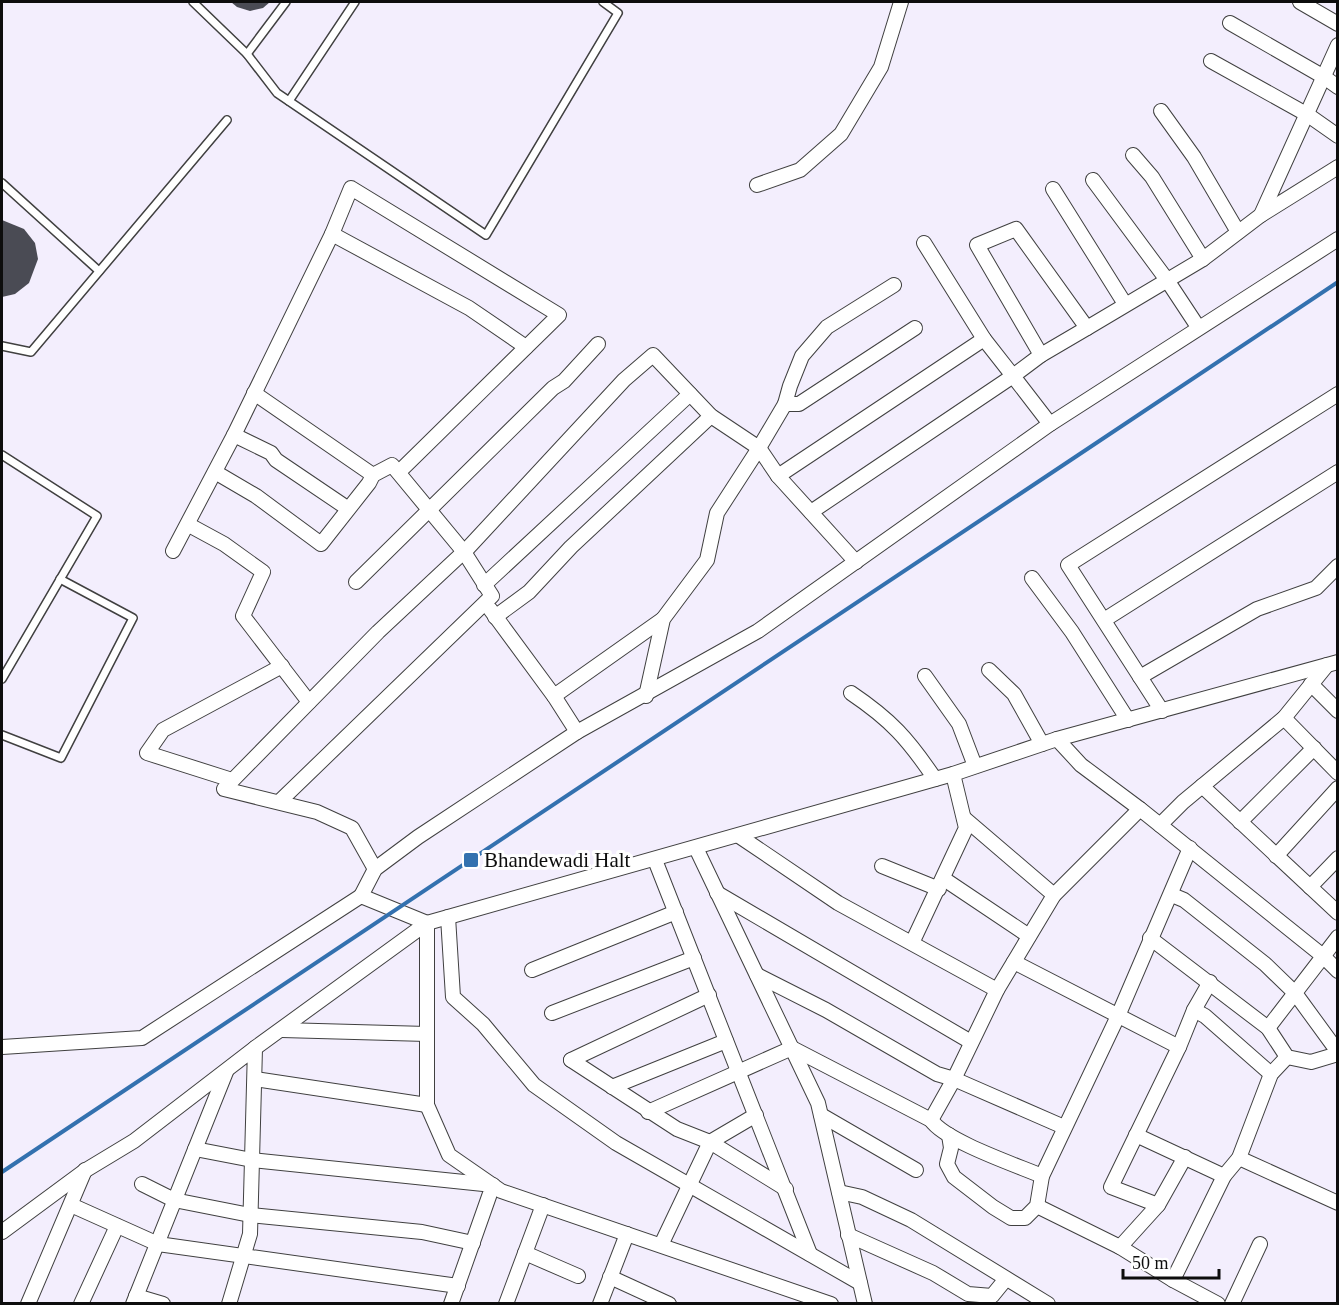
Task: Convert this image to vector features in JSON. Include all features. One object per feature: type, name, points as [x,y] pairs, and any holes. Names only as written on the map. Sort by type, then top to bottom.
[{"type":"street","points":[[757,185],[800,170],[841,134],[881,67],[901,2]]},
{"type":"street","points":[[1300,2],[1338,24]]},
{"type":"street","points":[[1230,23],[1338,87]]},
{"type":"street","points":[[1261,215],[1308,116],[1338,45]]},
{"type":"street","points":[[1211,62],[1308,116],[1338,136]]},
{"type":"street","points":[[1161,111],[1194,157],[1238,232]]},
{"type":"street","points":[[1133,155],[1152,177],[1203,259]]},
{"type":"street","points":[[811,512],[1041,356],[1203,259],[1261,215],[1338,167]]},
{"type":"street","points":[[1093,180],[1167,280],[1198,327]]},
{"type":"street","points":[[173,551],[189,525],[234,435],[332,234],[351,188],[559,315],[399,472]]},
{"type":"street","points":[[1053,189],[1125,304]]},
{"type":"street","points":[[1041,356],[977,245],[1017,229],[1087,328]]},
{"type":"street","points":[[332,234],[469,308],[526,347]]},
{"type":"street","points":[[2,1047],[142,1038],[361,896],[375,869],[418,837],[578,732],[646,696],[758,631],[1050,424],[1338,239]]},
{"type":"street","points":[[924,243],[984,339],[1050,424]]},
{"type":"street","points":[[554,696],[663,619],[707,560],[717,513],[785,405],[802,356],[827,327],[894,285]]},
{"type":"street","points":[[785,405],[799,404],[915,328]]},
{"type":"street","points":[[778,476],[984,339]]},
{"type":"street","points":[[356,582],[553,388],[564,381],[598,344]]},
{"type":"street","points":[[375,869],[352,828],[317,812],[224,789],[378,632],[464,552],[624,380],[653,355],[711,416],[759,448],[778,476],[856,561]]},
{"type":"street","points":[[254,393],[373,475]]},
{"type":"street","points":[[484,585],[690,394]]},
{"type":"street","points":[[1162,711],[1068,565],[1338,394]]},
{"type":"street","points":[[495,617],[529,592],[571,547],[711,416]]},
{"type":"street","points":[[234,435],[271,453],[276,460],[347,508]]},
{"type":"street","points":[[215,472],[256,496],[321,544],[373,475],[392,465],[428,512],[464,552],[492,596],[279,802]]},
{"type":"street","points":[[1104,620],[1338,472]]},
{"type":"street","points":[[189,525],[224,544],[263,572],[243,616],[309,702]]},
{"type":"street","points":[[1140,677],[1257,609],[1316,588],[1338,566]]},
{"type":"street","points":[[1032,578],[1084,651],[1128,720]]},
{"type":"street","points":[[485,602],[578,732]]},
{"type":"street","points":[[646,696],[663,619]]},
{"type":"street","points":[[1160,825],[1202,786],[1284,718],[1311,684],[1332,663]]},
{"type":"street","points":[[2,1232],[86,1170],[134,1141],[255,1048],[427,923],[953,774],[1057,739],[1332,663]]},
{"type":"street","points":[[232,780],[147,753],[163,730],[282,666]]},
{"type":"street","points":[[989,670],[1014,694],[1042,744]]},
{"type":"street","points":[[925,676],[959,724],[975,766]]},
{"type":"street","points":[[1311,684],[1338,711]]},
{"type":"street","points":[[851,693],[884,715],[900,731],[935,779]]},
{"type":"street","points":[[1284,718],[1338,773]]},
{"type":"street","points":[[1057,739],[1081,765],[1190,848],[1323,956],[1338,971]]},
{"type":"street","points":[[1240,822],[1314,748]]},
{"type":"street","points":[[912,943],[966,828],[953,774]]},
{"type":"street","points":[[1202,786],[1338,914]]},
{"type":"street","points":[[1276,856],[1338,788]]},
{"type":"street","points":[[931,1120],[954,1079],[997,990],[1054,895],[1140,809]]},
{"type":"street","points":[[964,818],[1054,895]]},
{"type":"street","points":[[739,836],[838,903],[997,990]]},
{"type":"street","points":[[696,848],[818,1103],[864,1304]]},
{"type":"street","points":[[949,1135],[951,1148],[947,1164],[954,1177],[1011,1218],[1025,1218],[1037,1206],[1042,1176],[1118,1016],[1150,938],[1172,895],[1183,860],[1190,848]]},
{"type":"street","points":[[1310,887],[1338,858]]},
{"type":"street","points":[[655,860],[810,1254]]},
{"type":"street","points":[[882,866],[941,884],[1029,936]]},
{"type":"street","points":[[717,893],[971,1042]]},
{"type":"street","points":[[1150,938],[1268,1028],[1287,1057],[1311,1062],[1338,1053],[1295,993],[1265,964],[1184,900],[1172,895]]},
{"type":"street","points":[[361,896],[427,923]]},
{"type":"street","points":[[532,970],[676,912]]},
{"type":"street","points":[[448,917],[453,997],[483,1024],[534,1085],[616,1143],[860,1282]]},
{"type":"street","points":[[427,923],[428,1105],[449,1155],[493,1185],[543,1205],[830,1303]]},
{"type":"street","points":[[1268,1028],[1338,937]]},
{"type":"street","points":[[552,1013],[694,958]]},
{"type":"street","points":[[1014,962],[1179,1047]]},
{"type":"street","points":[[757,975],[826,1010],[937,1074],[954,1079],[1064,1127]]},
{"type":"street","points":[[1158,1205],[1111,1187],[1179,1047],[1194,1010],[1210,982]]},
{"type":"street","points":[[709,995],[571,1059],[648,1112],[677,1129],[710,1142],[786,1189]]},
{"type":"street","points":[[1194,1010],[1205,1016],[1271,1074]]},
{"type":"street","points":[[282,1030],[427,1034]]},
{"type":"street","points":[[612,1087],[726,1041]]},
{"type":"street","points":[[229,1304],[245,1255],[250,1215],[255,1048]]},
{"type":"street","points":[[648,1112],[738,1070],[792,1048],[931,1120],[935,1126],[949,1135],[1042,1176]]},
{"type":"street","points":[[1173,1280],[1224,1176],[1239,1158],[1271,1074],[1287,1057]]},
{"type":"street","points":[[163,1304],[134,1300],[227,1070]]},
{"type":"street","points":[[255,1078],[428,1105]]},
{"type":"street","points":[[661,1245],[710,1142],[756,1115]]},
{"type":"street","points":[[821,1115],[916,1170]]},
{"type":"street","points":[[1136,1135],[1224,1176]]},
{"type":"street","points":[[195,1149],[252,1160],[493,1185]]},
{"type":"street","points":[[1120,1246],[1158,1205],[1185,1156]]},
{"type":"street","points":[[1239,1158],[1338,1203]]},
{"type":"street","points":[[28,1304],[86,1170]]},
{"type":"street","points":[[142,1184],[174,1200],[250,1215],[422,1232],[473,1243]]},
{"type":"street","points":[[451,1304],[493,1185]]},
{"type":"street","points":[[839,1192],[862,1197],[910,1220],[1005,1280],[1048,1304]]},
{"type":"street","points":[[71,1205],[158,1244],[458,1286]]},
{"type":"street","points":[[521,1304],[507,1301],[543,1205]]},
{"type":"street","points":[[1037,1206],[1120,1246],[1173,1280],[1218,1304]]},
{"type":"street","points":[[81,1304],[117,1226]]},
{"type":"street","points":[[600,1304],[627,1234]]},
{"type":"street","points":[[849,1234],[933,1273],[968,1294],[992,1296],[1005,1280]]},
{"type":"street","points":[[1232,1304],[1260,1244]]},
{"type":"street","points":[[525,1253],[578,1276]]},
{"type":"street","points":[[610,1277],[669,1304]]},
{"type":"lane","points":[[193,2],[247,54],[277,93],[486,235],[618,13],[603,2]]},
{"type":"lane","points":[[247,54],[286,2]]},
{"type":"lane","points":[[289,101],[356,2]]},
{"type":"lane","points":[[2,346],[31,352],[227,120]]},
{"type":"lane","points":[[2,183],[99,271]]},
{"type":"lane","points":[[2,455],[97,516],[2,679]]},
{"type":"lane","points":[[2,735],[61,758],[133,618],[60,579]]},
{"type":"building","points":[[231,2],[270,2],[263,8],[250,11],[237,7]]},
{"type":"building","points":[[2,220],[24,229],[35,243],[38,259],[29,283],[15,294],[2,297]]},
{"type":"railway","points":[[2,1172],[1338,282]]},
{"type":"place","name":"Bhandewadi Halt","points":[[471,860]]}]
